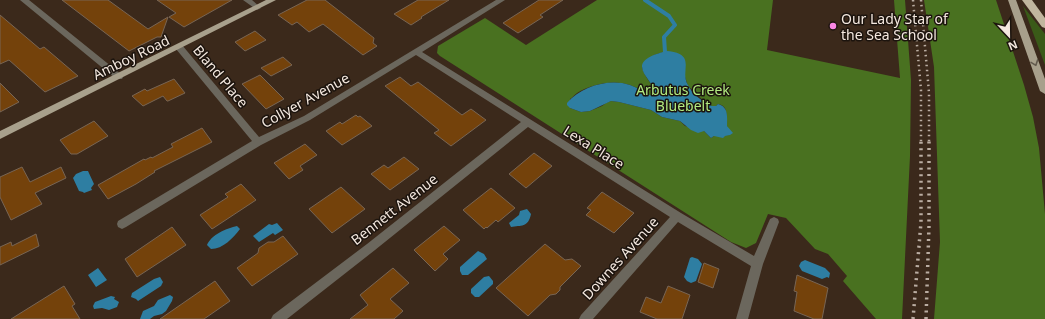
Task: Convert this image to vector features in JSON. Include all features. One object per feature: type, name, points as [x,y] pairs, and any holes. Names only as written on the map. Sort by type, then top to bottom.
[{"type":"highway","points":[[1027,0],[1045,25]]},
{"type":"main road","name":"Amboy Road","points":[[0,135],[272,0]]},
{"type":"main road","points":[[1012,0],[1045,91]]},
{"type":"street","points":[[24,0],[119,77]]},
{"type":"street","points":[[247,0],[257,8]]},
{"type":"street","name":"Collyer Avenue","points":[[122,224],[258,142],[307,118],[501,0]]},
{"type":"street","name":"Bland Place","points":[[179,47],[258,142]]},
{"type":"street","name":"Lexa Place","points":[[417,52],[677,216],[757,264]]},
{"type":"street","name":"Bennett Avenue","points":[[277,319],[371,247],[528,122]]},
{"type":"street","name":"Downes Avenue","points":[[585,319],[677,216]]},
{"type":"street","points":[[742,319],[757,264],[774,222]]},
{"type":"green space","name":"Arbutus Creek Bluebelt","points":[[597,0],[773,0],[767,50],[900,78],[894,0],[905,0],[911,80],[910,156],[902,319],[876,319],[843,281],[847,276],[828,254],[815,249],[786,218],[768,214],[756,243],[746,248],[731,242],[437,53],[438,46],[485,18],[526,45]],"holes":[[[667,51],[685,77],[688,86],[706,103],[712,106],[716,106],[718,104],[724,107],[726,110],[727,126],[730,135],[714,136],[711,138],[704,131],[685,126],[680,121],[662,117],[651,110],[619,102],[611,101],[590,111],[581,112],[570,108],[570,99],[576,94],[589,87],[603,83],[624,83],[633,86],[653,97],[655,95],[654,89],[642,67],[654,55]]]},
{"type":"green space","points":[[924,0],[996,0],[1024,85],[1033,117],[1039,148],[1045,214],[1045,319],[934,319],[940,242],[934,67]]},
{"type":"green space","points":[[1023,6],[1045,34],[1045,65]]},
{"type":"water","points":[[667,51],[676,53],[685,59],[686,80],[695,95],[712,106],[716,106],[718,104],[724,107],[727,113],[727,126],[733,133],[723,138],[714,136],[711,138],[704,131],[698,133],[691,130],[680,121],[662,117],[651,110],[619,102],[611,101],[590,111],[581,112],[570,108],[567,105],[573,97],[588,88],[614,82],[630,85],[652,96],[655,96],[651,84],[643,72],[642,66],[644,61],[652,56]]},
{"type":"water","points":[[83,171],[88,171],[94,184],[91,188],[92,190],[84,193],[79,191],[73,178],[76,174]]},
{"type":"water","points":[[527,209],[531,214],[528,222],[524,225],[511,227],[509,223],[519,215],[520,211]]},
{"type":"water","points":[[277,223],[283,230],[275,235],[273,233],[259,242],[253,236],[269,224],[272,225]]},
{"type":"water","points":[[237,226],[240,229],[224,245],[211,249],[207,245],[212,238],[220,232]]},
{"type":"water","points":[[478,251],[484,254],[487,259],[468,275],[462,275],[460,267]]},
{"type":"water","points":[[692,257],[698,259],[702,264],[696,281],[691,283],[684,277],[690,258]]},
{"type":"water","points":[[805,260],[825,268],[830,273],[829,278],[827,277],[822,279],[802,271],[799,266],[801,262]]},
{"type":"water","points":[[98,268],[107,280],[96,287],[88,275]]},
{"type":"water","points":[[489,276],[493,281],[493,284],[479,297],[475,297],[471,293],[471,289],[484,277]]},
{"type":"water","points":[[160,277],[163,282],[161,286],[138,301],[131,297],[132,293],[154,279]]},
{"type":"water","points":[[170,295],[173,297],[172,301],[166,311],[150,319],[140,319],[143,311],[154,306],[158,300]]},
{"type":"water","points":[[111,296],[115,297],[114,299],[119,302],[117,307],[109,310],[102,308],[94,309],[93,306],[95,302]]},
{"type":"building","points":[[62,0],[108,0],[148,29],[168,17],[161,37],[157,37],[129,51]]},
{"type":"building","points":[[157,0],[232,0],[184,27],[169,17],[176,13]]},
{"type":"building","points":[[307,0],[325,0],[374,38],[373,43],[377,46],[363,55],[323,24],[309,32],[297,22],[292,25],[278,15]]},
{"type":"building","points":[[418,0],[449,0],[411,25],[394,14]]},
{"type":"building","points":[[539,0],[563,0],[540,15],[543,17],[518,33],[503,23]]},
{"type":"building","points":[[0,15],[40,49],[44,47],[78,76],[45,92],[9,60],[0,64]]},
{"type":"building","points":[[255,31],[266,40],[245,51],[235,42]]},
{"type":"building","points":[[283,57],[292,65],[271,76],[261,68]]},
{"type":"building","points":[[260,75],[284,99],[266,109],[242,84]]},
{"type":"building","points":[[400,77],[411,86],[418,82],[462,115],[471,109],[486,120],[451,146],[434,133],[439,130],[385,86]]},
{"type":"building","points":[[174,79],[185,93],[168,101],[163,96],[143,106],[132,96],[145,89],[147,91]]},
{"type":"building","points":[[0,83],[19,102],[0,112]]},
{"type":"building","points":[[356,115],[358,117],[360,116],[372,126],[342,145],[326,131],[340,122],[342,124]]},
{"type":"building","points":[[94,121],[108,136],[77,154],[71,154],[60,140]]},
{"type":"building","points":[[202,128],[212,142],[154,171],[155,172],[136,184],[108,199],[98,185],[144,159],[152,158],[173,147],[171,144]]},
{"type":"building","points":[[305,144],[317,155],[300,166],[303,170],[289,179],[274,163]]},
{"type":"building","points":[[534,153],[552,166],[526,188],[509,174]]},
{"type":"building","points":[[404,157],[419,169],[390,190],[371,174],[384,165],[388,168]]},
{"type":"building","points":[[22,167],[30,182],[61,167],[66,178],[35,193],[42,204],[11,220],[0,197],[0,177]]},
{"type":"building","points":[[241,184],[256,200],[212,229],[200,215],[228,197],[225,194]]},
{"type":"building","points":[[341,187],[365,209],[332,233],[309,209]]},
{"type":"building","points":[[491,188],[515,208],[498,222],[496,220],[484,229],[463,210]]},
{"type":"building","points":[[602,192],[634,213],[614,233],[586,215],[591,210],[587,208]]},
{"type":"building","points":[[444,226],[460,240],[443,254],[448,259],[435,271],[414,250]]},
{"type":"building","points":[[172,227],[186,245],[137,277],[125,259]]},
{"type":"building","points":[[36,234],[39,246],[0,265],[0,247],[11,242],[12,246]]},
{"type":"building","points":[[283,236],[298,254],[252,286],[237,268],[258,253],[259,248],[268,242],[274,242]]},
{"type":"building","points":[[545,244],[565,260],[572,259],[581,266],[560,287],[560,290],[556,294],[550,295],[528,316],[496,288]]},
{"type":"building","points":[[704,263],[719,269],[713,288],[698,282]]},
{"type":"building","points":[[393,268],[409,283],[390,299],[403,311],[394,319],[350,319],[368,305],[360,295]]},
{"type":"building","points":[[797,275],[828,288],[822,319],[814,319],[794,311],[797,292],[794,291]]},
{"type":"building","points":[[215,281],[230,301],[204,319],[160,319]]},
{"type":"building","points":[[64,286],[75,304],[72,306],[80,319],[11,319]]},
{"type":"building","points":[[668,286],[690,295],[682,319],[657,319],[640,312],[646,297],[661,303]]},
{"type":"waterway","points":[[645,0],[669,16],[675,25],[664,37],[665,52]]},
{"type":"railway","points":[[913,0],[921,90],[921,222],[913,319]]},
{"type":"railway","points":[[921,0],[929,93],[929,226],[926,319]]},
{"type":"place","name":"Our Lady Star of the Sea School","points":[[833,26]]}]
